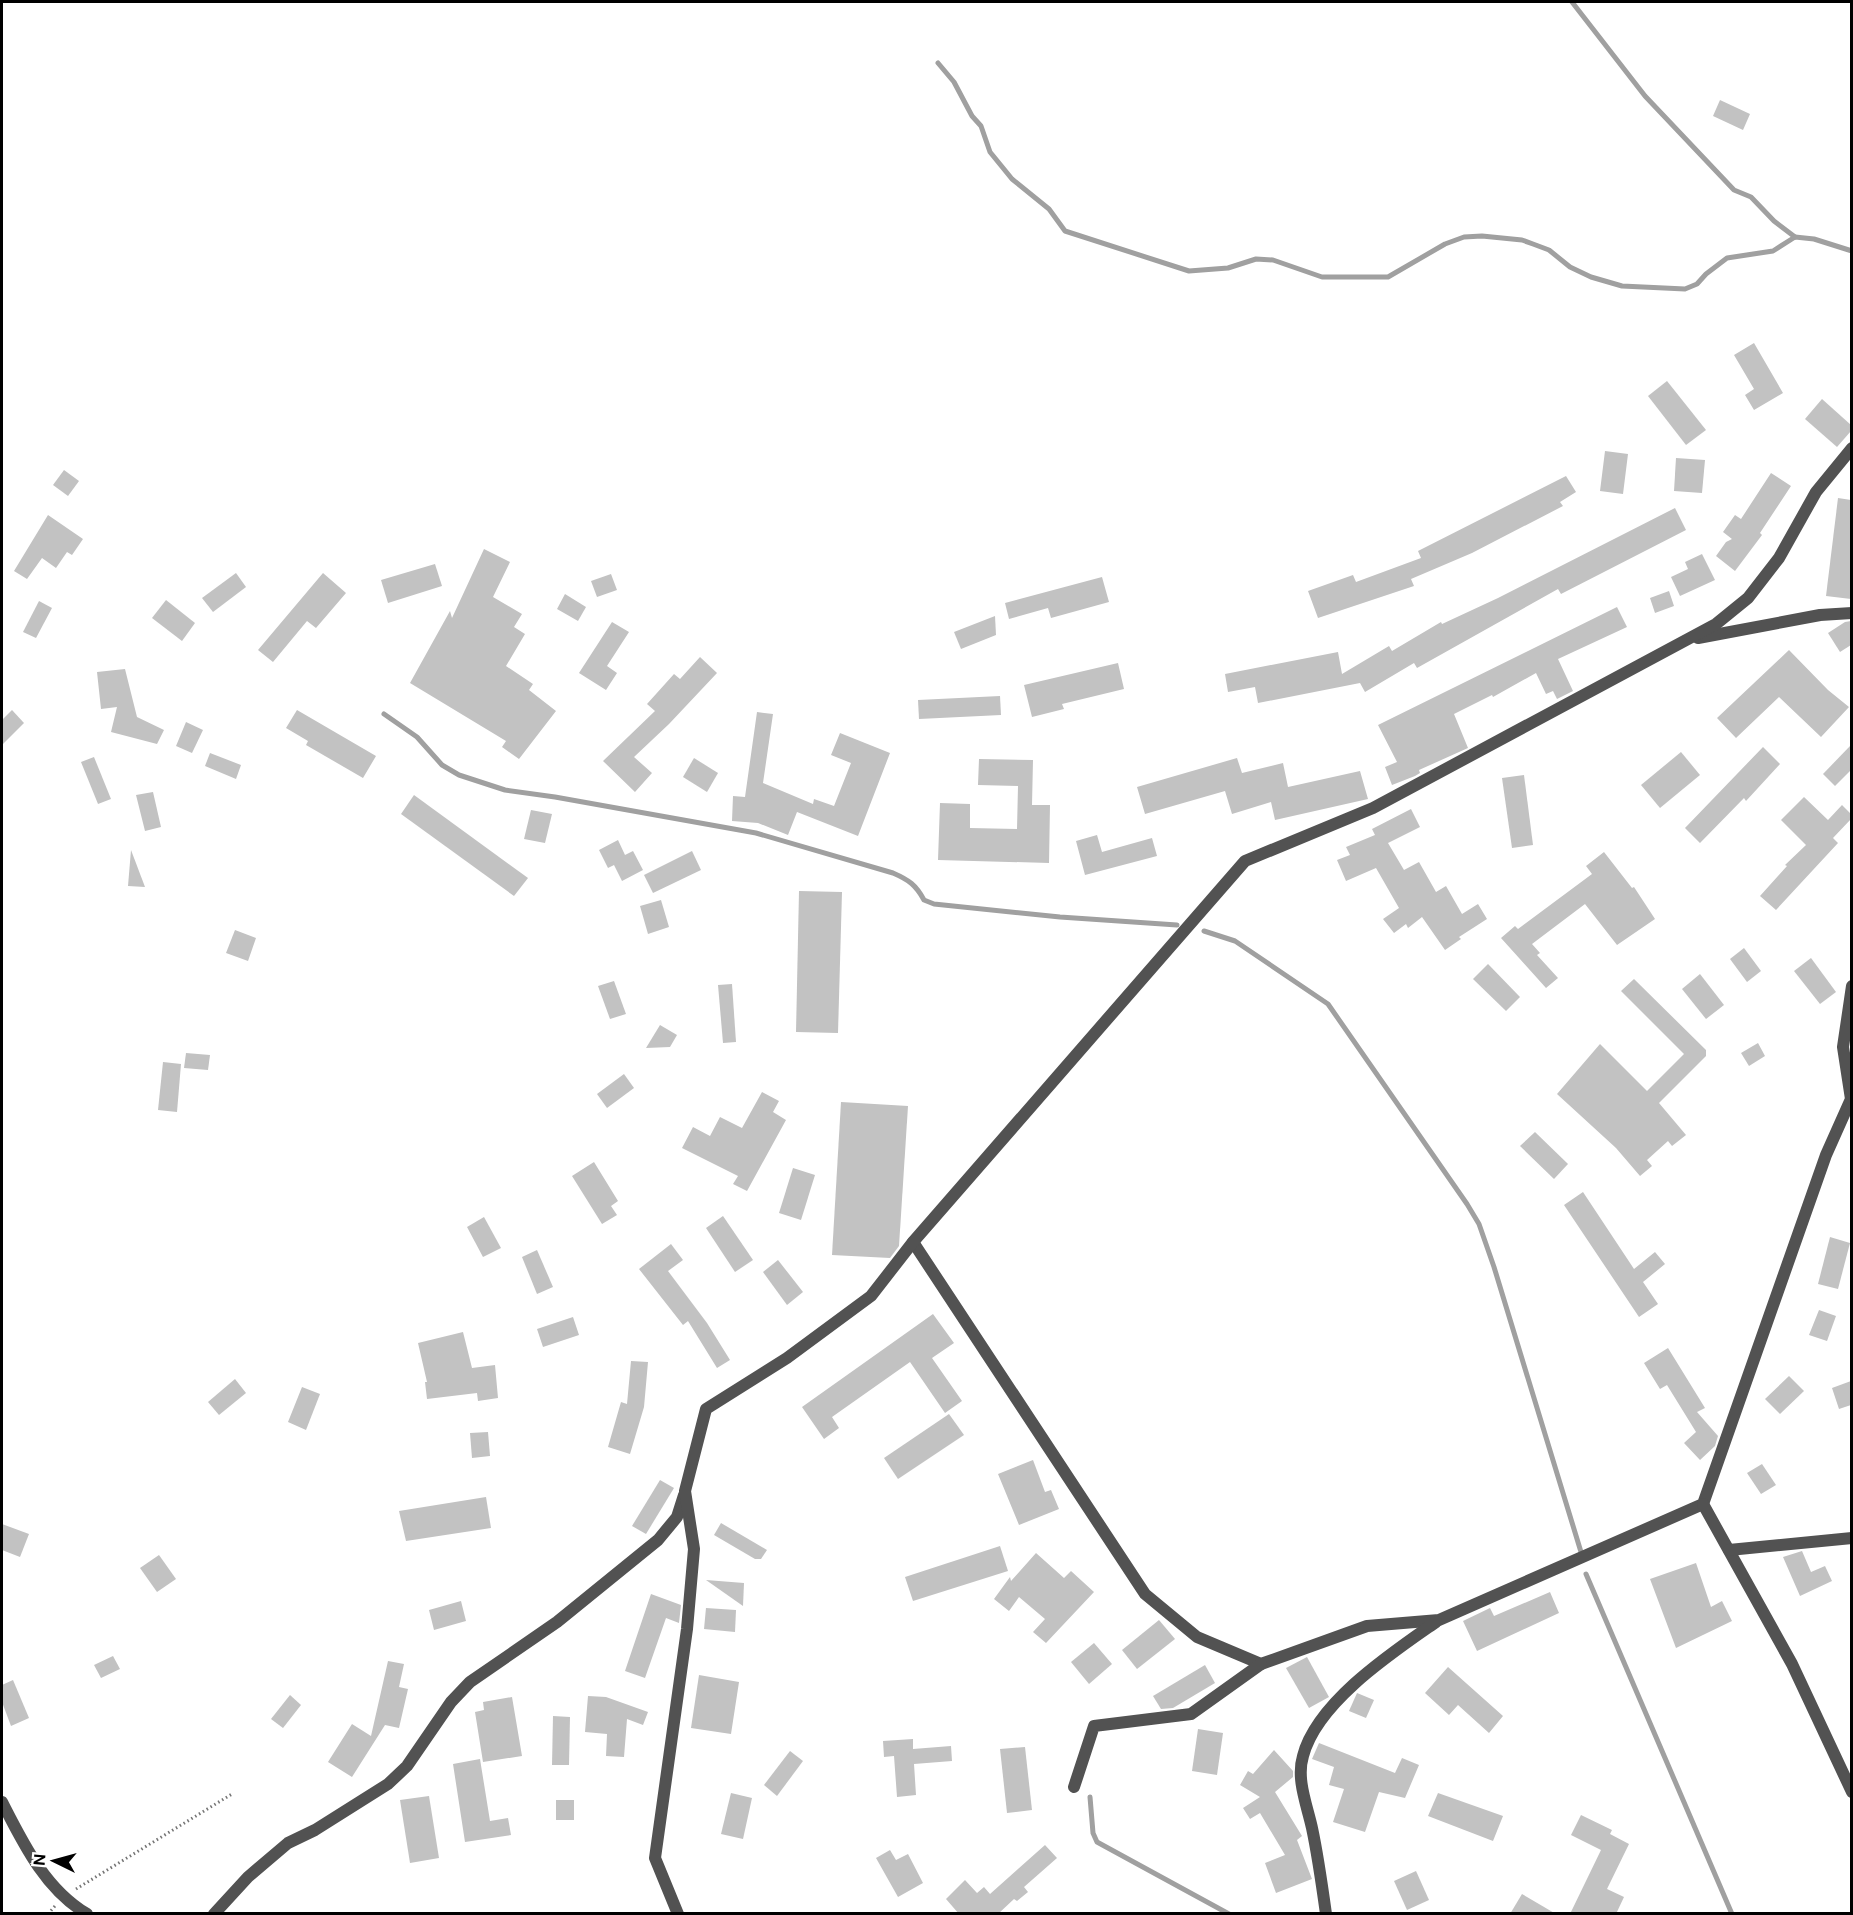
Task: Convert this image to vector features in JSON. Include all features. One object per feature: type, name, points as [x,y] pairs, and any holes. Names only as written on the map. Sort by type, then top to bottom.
[{"type":"street","points":[[214,1914],[248,1877],[282,1848],[324,1825],[388,1784],[407,1766],[451,1702],[470,1682],[557,1622],[658,1540],[677,1517],[686,1491],[706,1409],[787,1358],[871,1296],[913,1242],[1245,861],[1373,808],[1716,624],[1748,598],[1779,558],[1816,492],[1851,448]]},
{"type":"street","points":[[1685,641],[1820,615],[1851,613]]},
{"type":"street","points":[[1326,1914],[1312,1827],[1303,1793],[1303,1756],[1321,1719],[1377,1663],[1439,1620],[1703,1504],[1826,1155],[1851,1099],[1843,1047],[1851,986]]},
{"type":"street","points":[[913,1242],[1145,1594],[1197,1637],[1261,1664]]},
{"type":"street","points":[[678,1914],[655,1858],[687,1629],[694,1549],[686,1491]]},
{"type":"street","points":[[1703,1504],[1792,1664],[1851,1792]]},
{"type":"street","points":[[1729,1550],[1851,1538]]},
{"type":"street","points":[[1074,1787],[1094,1726],[1191,1714],[1261,1664],[1367,1626],[1439,1620]]},
{"type":"street","points":[[2,1802],[26,1848],[63,1896],[87,1914]]},
{"type":"path","points":[[48,1914],[63,1896],[232,1794]]},
{"type":"building","points":[[1720,100],[1750,114],[1743,130],[1713,116]]},
{"type":"building","points":[[1754,343],[1783,393],[1754,410],[1745,395],[1754,389],[1734,355]]},
{"type":"building","points":[[1667,381],[1706,430],[1686,445],[1648,396]]},
{"type":"building","points":[[1822,399],[1851,425],[1851,431],[1837,447],[1805,419]]},
{"type":"building","points":[[1605,451],[1628,454],[1623,494],[1600,491]]},
{"type":"building","points":[[1676,458],[1705,460],[1702,493],[1674,491]]},
{"type":"building","points":[[64,470],[79,481],[68,496],[53,485]]},
{"type":"building","points":[[1771,473],[1791,486],[1760,533],[1762,535],[1735,571],[1716,556],[1726,542],[1732,539],[1723,532],[1735,515],[1741,519]]},
{"type":"building","points":[[1566,476],[1576,492],[1560,502],[1563,506],[1472,553],[1411,579],[1414,586],[1318,618],[1308,591],[1353,575],[1356,582],[1421,558],[1418,551]]},
{"type":"building","points":[[1838,498],[1851,500],[1851,599],[1826,596]]},
{"type":"building","points":[[1675,508],[1686,530],[1561,594],[1558,589],[1417,668],[1414,663],[1365,692],[1360,683],[1258,703],[1255,687],[1228,692],[1225,674],[1338,652],[1342,674],[1389,646],[1392,651],[1441,622],[1442,624],[1498,598]]},
{"type":"building","points":[[48,515],[83,539],[72,555],[67,552],[56,568],[42,558],[27,579],[14,571]]},
{"type":"building","points":[[484,549],[510,562],[493,597],[522,614],[514,627],[525,634],[506,666],[533,684],[529,690],[556,711],[519,759],[502,747],[506,741],[410,683],[450,611],[452,618]]},
{"type":"building","points":[[1702,554],[1715,580],[1680,596],[1671,577],[1688,569],[1685,562]]},
{"type":"building","points":[[435,564],[442,586],[388,603],[381,580]]},
{"type":"building","points":[[236,573],[246,587],[213,612],[202,598]]},
{"type":"building","points":[[323,573],[346,593],[316,628],[307,621],[273,662],[258,650]]},
{"type":"building","points":[[611,574],[617,590],[597,597],[591,581]]},
{"type":"building","points":[[1102,577],[1109,602],[1051,618],[1048,608],[1009,619],[1005,603]]},
{"type":"building","points":[[1669,591],[1674,606],[1655,613],[1650,598]]},
{"type":"building","points":[[565,594],[586,607],[578,621],[557,609]]},
{"type":"building","points":[[166,600],[195,623],[182,641],[152,618]]},
{"type":"building","points":[[39,601],[52,608],[36,638],[23,632]]},
{"type":"building","points":[[1617,607],[1627,627],[1558,659],[1573,691],[1557,699],[1553,691],[1546,694],[1536,673],[1493,697],[1492,695],[1454,714],[1468,748],[1419,770],[1420,773],[1415,776],[1392,785],[1385,767],[1397,762],[1378,725]]},
{"type":"building","points":[[995,616],[996,635],[961,649],[954,632]]},
{"type":"building","points":[[1851,621],[1851,645],[1840,652],[1828,633],[1845,622]]},
{"type":"building","points":[[612,622],[629,632],[607,666],[617,673],[606,690],[579,673]]},
{"type":"building","points":[[1789,650],[1828,690],[1849,707],[1821,737],[1779,697],[1736,738],[1717,718]]},
{"type":"building","points":[[700,657],[717,673],[634,757],[652,773],[635,792],[603,761],[655,711],[647,704],[674,674],[680,679]]},
{"type":"building","points":[[1118,663],[1124,689],[1062,704],[1064,709],[1032,717],[1024,685]]},
{"type":"building","points":[[125,669],[137,717],[164,730],[157,744],[111,732],[117,707],[101,709],[97,672]]},
{"type":"building","points":[[1000,696],[1001,715],[919,719],[918,700]]},
{"type":"building","points":[[12,710],[24,723],[2,745],[2,720]]},
{"type":"building","points":[[297,710],[376,756],[363,778],[306,745],[308,741],[286,728]]},
{"type":"building","points":[[757,712],[773,714],[763,783],[813,804],[814,799],[834,806],[851,763],[831,755],[840,733],[890,753],[858,836],[797,812],[788,835],[758,823],[732,821],[733,796],[745,797]]},
{"type":"building","points":[[186,722],[203,730],[192,753],[176,746]]},
{"type":"building","points":[[1851,745],[1851,770],[1835,786],[1823,774]]},
{"type":"building","points":[[1763,747],[1780,764],[1746,801],[1744,798],[1700,843],[1685,828]]},
{"type":"building","points":[[1681,752],[1700,775],[1660,808],[1641,785]]},
{"type":"building","points":[[210,753],[241,765],[236,779],[205,766]]},
{"type":"building","points":[[94,757],[111,799],[98,804],[81,762]]},
{"type":"building","points":[[694,758],[718,773],[707,792],[683,777]]},
{"type":"building","points":[[1237,758],[1242,773],[1283,763],[1288,787],[1360,771],[1368,799],[1275,820],[1271,802],[1232,814],[1225,791],[1145,814],[1137,787]]},
{"type":"building","points":[[979,759],[1033,760],[1032,805],[1050,805],[1049,863],[938,860],[940,803],[970,804],[970,828],[1017,829],[1018,786],[978,785]]},
{"type":"building","points":[[1524,775],[1533,845],[1512,848],[1502,778]]},
{"type":"building","points":[[153,792],[161,827],[145,831],[136,795]]},
{"type":"building","points":[[414,795],[528,878],[514,896],[401,814]]},
{"type":"building","points":[[1804,797],[1828,820],[1842,805],[1851,814],[1851,819],[1833,838],[1838,843],[1776,910],[1760,896],[1787,866],[1785,865],[1806,845],[1781,820]]},
{"type":"building","points":[[1411,809],[1420,827],[1388,843],[1404,870],[1419,862],[1436,892],[1446,886],[1462,914],[1478,904],[1487,919],[1459,937],[1461,939],[1445,950],[1422,917],[1408,928],[1406,924],[1394,933],[1383,919],[1399,908],[1376,868],[1346,881],[1337,860],[1350,855],[1346,847],[1375,835],[1372,829]]},
{"type":"building","points":[[531,810],[552,814],[545,843],[524,839]]},
{"type":"building","points":[[1097,835],[1102,852],[1152,838],[1157,856],[1085,875],[1076,841]]},
{"type":"building","points":[[618,840],[625,855],[633,851],[643,870],[622,881],[614,865],[608,868],[599,850]]},
{"type":"building","points":[[131,850],[145,887],[128,886]]},
{"type":"building","points":[[692,851],[701,870],[653,893],[644,875]]},
{"type":"building","points":[[1604,852],[1632,888],[1634,887],[1655,919],[1617,945],[1585,904],[1532,944],[1540,953],[1537,955],[1558,978],[1546,988],[1501,938],[1515,926],[1518,929],[1592,874],[1586,866]]},
{"type":"building","points":[[799,891],[842,892],[838,1033],[796,1032]]},
{"type":"building","points":[[661,900],[669,927],[648,934],[640,906]]},
{"type":"building","points":[[235,930],[256,938],[248,961],[226,953]]},
{"type":"building","points":[[1744,948],[1761,971],[1747,982],[1730,959]]},
{"type":"building","points":[[1811,958],[1836,992],[1820,1004],[1794,971]]},
{"type":"building","points":[[1488,964],[1520,997],[1506,1011],[1473,979]]},
{"type":"building","points":[[1700,974],[1724,1005],[1706,1019],[1682,989]]},
{"type":"building","points":[[1634,979],[1706,1050],[1706,1056],[1659,1103],[1686,1135],[1672,1146],[1668,1141],[1647,1160],[1652,1166],[1640,1176],[1616,1148],[1557,1094],[1600,1044],[1647,1091],[1684,1054],[1621,991]]},
{"type":"building","points":[[614,981],[626,1014],[610,1019],[598,986]]},
{"type":"building","points":[[732,984],[736,1042],[723,1043],[718,985]]},
{"type":"building","points":[[660,1025],[677,1035],[670,1047],[646,1048]]},
{"type":"building","points":[[1758,1043],[1765,1056],[1749,1066],[1741,1053]]},
{"type":"building","points":[[186,1053],[210,1055],[208,1070],[184,1068]]},
{"type":"building","points":[[163,1062],[181,1064],[177,1112],[158,1110]]},
{"type":"building","points":[[624,1074],[634,1088],[607,1108],[597,1094]]},
{"type":"building","points":[[762,1092],[779,1101],[773,1112],[786,1120],[747,1191],[733,1184],[738,1176],[682,1148],[693,1127],[710,1136],[720,1117],[742,1128]]},
{"type":"building","points":[[841,1102],[908,1106],[899,1246],[890,1258],[832,1255]]},
{"type":"building","points":[[1535,1132],[1568,1164],[1554,1179],[1520,1146]]},
{"type":"building","points":[[594,1162],[618,1201],[611,1206],[617,1215],[602,1224],[572,1176]]},
{"type":"building","points":[[793,1168],[815,1175],[801,1220],[779,1213]]},
{"type":"building","points":[[1583,1192],[1634,1269],[1655,1252],[1665,1264],[1643,1282],[1658,1304],[1639,1317],[1564,1205]]},
{"type":"building","points":[[723,1216],[753,1260],[735,1272],[706,1228]]},
{"type":"building","points":[[484,1217],[501,1248],[483,1257],[467,1227]]},
{"type":"building","points":[[1830,1237],[1850,1243],[1838,1289],[1818,1284]]},
{"type":"building","points":[[671,1244],[683,1260],[668,1271],[707,1323],[730,1360],[717,1368],[688,1321],[683,1325],[639,1269]]},
{"type":"building","points":[[537,1250],[553,1287],[537,1294],[522,1257]]},
{"type":"building","points":[[778,1260],[803,1292],[787,1305],[763,1272]]},
{"type":"building","points":[[1819,1310],[1836,1316],[1827,1341],[1809,1335]]},
{"type":"building","points":[[933,1314],[954,1343],[932,1358],[962,1401],[945,1413],[910,1362],[832,1417],[839,1428],[824,1439],[802,1407]]},
{"type":"building","points":[[573,1317],[579,1335],[543,1347],[537,1329]]},
{"type":"building","points":[[463,1332],[472,1368],[495,1365],[498,1398],[478,1401],[477,1393],[427,1399],[425,1382],[427,1382],[418,1343]]},
{"type":"building","points":[[1668,1348],[1705,1408],[1697,1412],[1718,1436],[1715,1446],[1700,1460],[1684,1443],[1696,1432],[1667,1385],[1660,1389],[1644,1363]]},
{"type":"building","points":[[631,1361],[648,1362],[644,1407],[630,1454],[608,1447],[621,1402],[627,1404]]},
{"type":"building","points":[[1789,1376],[1804,1391],[1780,1414],[1765,1399]]},
{"type":"building","points":[[235,1379],[246,1393],[219,1415],[208,1402]]},
{"type":"building","points":[[1851,1381],[1851,1405],[1839,1409],[1832,1388]]},
{"type":"building","points":[[302,1387],[320,1394],[306,1430],[288,1422]]},
{"type":"building","points":[[949,1414],[964,1435],[898,1479],[884,1458]]},
{"type":"building","points":[[488,1432],[490,1456],[472,1458],[470,1433]]},
{"type":"building","points":[[1033,1460],[1045,1492],[1051,1490],[1059,1509],[1019,1525],[998,1474]]},
{"type":"building","points":[[1762,1464],[1776,1485],[1761,1494],[1747,1473]]},
{"type":"building","points":[[660,1480],[674,1488],[646,1534],[632,1526]]},
{"type":"building","points":[[486,1497],[491,1528],[406,1541],[399,1511]]},
{"type":"building","points":[[721,1523],[767,1550],[761,1559],[755,1559],[714,1535]]},
{"type":"building","points":[[2,1524],[29,1534],[20,1557],[2,1550]]},
{"type":"building","points":[[1000,1546],[1008,1571],[913,1601],[905,1577]]},
{"type":"building","points":[[1802,1551],[1811,1572],[1825,1566],[1832,1581],[1800,1596],[1783,1557]]},
{"type":"building","points":[[1036,1553],[1064,1578],[1071,1571],[1094,1592],[1046,1643],[1033,1632],[1045,1619],[1019,1597],[1009,1611],[994,1599],[1010,1577],[1011,1581]]},
{"type":"building","points":[[159,1555],[176,1579],[157,1592],[140,1568]]},
{"type":"building","points":[[1696,1563],[1711,1607],[1722,1601],[1732,1621],[1676,1648],[1650,1579]]},
{"type":"building","points":[[706,1580],[744,1583],[743,1606]]},
{"type":"building","points":[[1550,1592],[1559,1613],[1477,1651],[1463,1621],[1490,1608],[1494,1616]]},
{"type":"building","points":[[651,1594],[681,1605],[679,1623],[666,1618],[645,1678],[625,1671]]},
{"type":"building","points":[[461,1601],[466,1621],[434,1630],[429,1610]]},
{"type":"building","points":[[706,1608],[736,1610],[735,1632],[704,1629]]},
{"type":"building","points":[[1159,1620],[1175,1639],[1137,1669],[1122,1650]]},
{"type":"building","points":[[1094,1643],[1112,1664],[1089,1684],[1071,1662]]},
{"type":"building","points":[[113,1656],[120,1669],[101,1678],[94,1665]]},
{"type":"building","points":[[1307,1657],[1329,1697],[1309,1708],[1286,1668]]},
{"type":"building","points":[[388,1661],[404,1664],[399,1687],[408,1689],[399,1728],[385,1725],[352,1777],[328,1762],[352,1724],[371,1736]]},
{"type":"building","points":[[1205,1665],[1215,1683],[1173,1708],[1161,1709],[1153,1696]]},
{"type":"building","points":[[1448,1667],[1503,1716],[1489,1733],[1458,1705],[1449,1715],[1425,1693]]},
{"type":"building","points":[[699,1675],[739,1682],[731,1734],[691,1728]]},
{"type":"building","points":[[13,1680],[29,1718],[11,1726],[2,1702],[2,1685]]},
{"type":"building","points":[[1357,1693],[1374,1700],[1366,1718],[1349,1711]]},
{"type":"building","points":[[290,1695],[301,1705],[283,1728],[271,1719]]},
{"type":"building","points":[[588,1696],[606,1697],[648,1712],[643,1725],[627,1719],[624,1757],[606,1756],[607,1734],[585,1732]]},
{"type":"building","points":[[512,1697],[522,1756],[483,1762],[475,1712],[484,1710],[483,1702]]},
{"type":"building","points":[[553,1716],[570,1717],[569,1765],[552,1765]]},
{"type":"building","points":[[1198,1729],[1223,1733],[1217,1775],[1192,1771]]},
{"type":"building","points":[[913,1739],[913,1749],[951,1746],[952,1761],[914,1764],[916,1795],[897,1797],[894,1756],[884,1757],[883,1741]]},
{"type":"building","points":[[1319,1743],[1395,1773],[1402,1758],[1419,1765],[1405,1798],[1379,1792],[1365,1832],[1333,1822],[1344,1789],[1329,1785],[1334,1767],[1312,1759]]},
{"type":"building","points":[[1025,1747],[1032,1810],[1007,1813],[1000,1749]]},
{"type":"building","points":[[1274,1750],[1293,1771],[1293,1777],[1275,1792],[1302,1836],[1297,1840],[1312,1879],[1276,1893],[1265,1863],[1285,1855],[1260,1813],[1250,1819],[1243,1808],[1260,1797],[1240,1785],[1248,1771],[1253,1774]]},
{"type":"building","points":[[790,1751],[803,1761],[777,1796],[764,1785]]},
{"type":"building","points":[[480,1759],[490,1821],[508,1818],[511,1835],[465,1842],[453,1764]]},
{"type":"building","points":[[731,1793],[752,1798],[743,1839],[721,1834]]},
{"type":"building","points":[[1438,1793],[1503,1816],[1493,1841],[1428,1816]]},
{"type":"building","points":[[429,1796],[439,1858],[410,1863],[400,1800]]},
{"type":"building","points":[[556,1800],[574,1800],[574,1820],[556,1820]]},
{"type":"building","points":[[1581,1815],[1612,1830],[1610,1834],[1629,1844],[1607,1889],[1624,1897],[1616,1914],[1570,1914],[1601,1850],[1571,1835]]},
{"type":"building","points":[[1045,1845],[1057,1858],[1024,1887],[1028,1892],[1017,1901],[1014,1899],[998,1914],[959,1914],[946,1899],[965,1880],[977,1893],[984,1887],[990,1894]]},
{"type":"building","points":[[890,1850],[896,1860],[908,1854],[923,1883],[898,1897],[876,1858]]},
{"type":"building","points":[[1416,1871],[1429,1900],[1407,1910],[1394,1881]]},
{"type":"building","points":[[1522,1894],[1556,1914],[1510,1914]]},
{"type":"waterway","points":[[1572,2],[1645,96],[1734,190],[1751,197],[1774,221],[1795,237]]},
{"type":"waterway","points":[[938,63],[954,82],[972,116],[981,126],[990,152],[1012,179],[1049,209],[1065,231],[1189,271],[1228,268],[1256,259],[1273,260],[1322,277],[1388,277],[1445,244],[1464,237],[1482,236],[1522,240],[1549,250],[1570,267],[1591,277],[1622,286],[1685,289],[1697,284],[1727,258],[1773,251],[1795,237],[1814,239],[1852,251]]},
{"type":"waterway","points":[[384,714],[417,737],[442,765],[459,775],[505,790],[756,833],[893,873],[912,884],[924,900],[934,904],[1060,917],[1177,925]]},
{"type":"waterway","points":[[1204,931],[1235,941],[1328,1004],[1467,1204],[1479,1224],[1494,1267],[1581,1552]]},
{"type":"waterway","points":[[1586,1574],[1732,1914]]},
{"type":"waterway","points":[[1090,1797],[1093,1833],[1097,1842],[1229,1914]]}]
